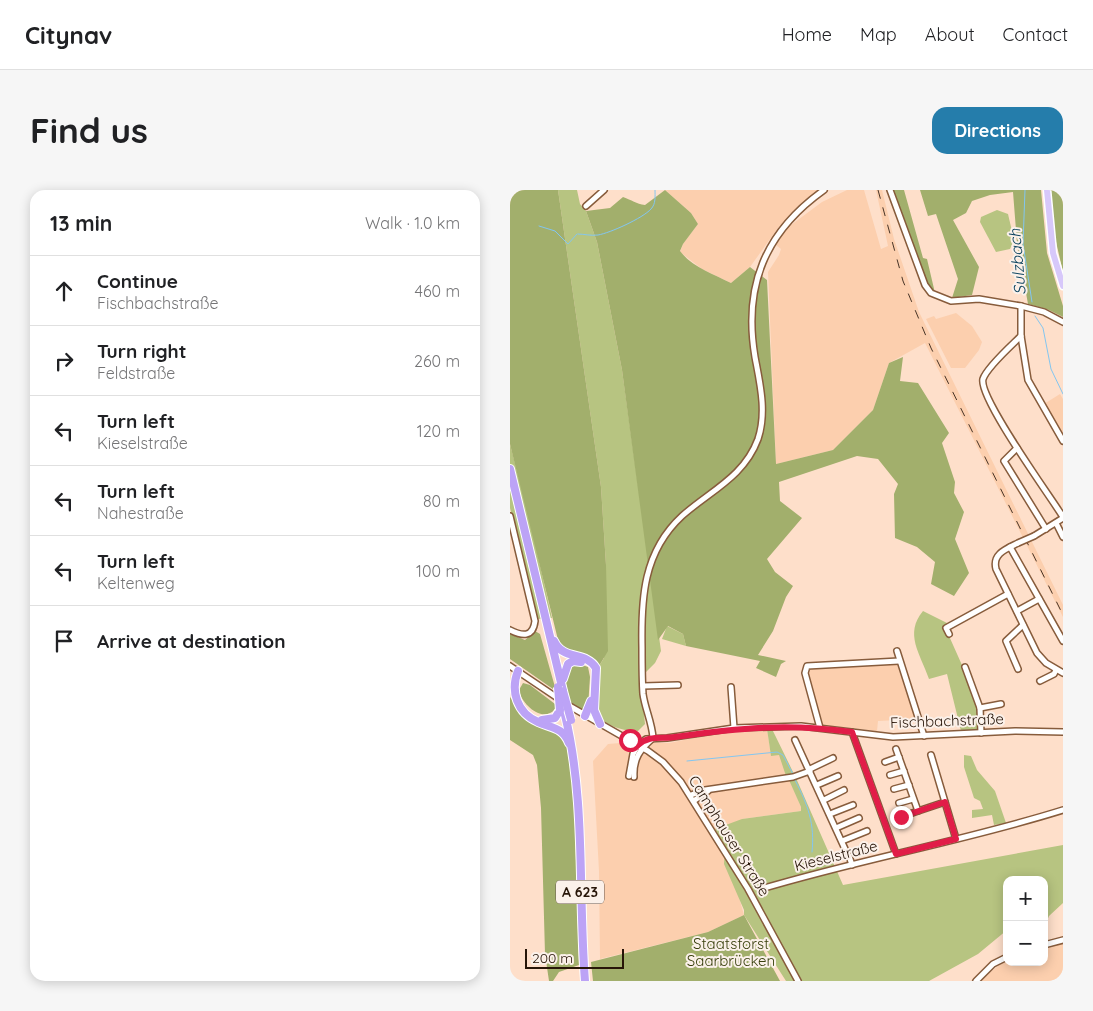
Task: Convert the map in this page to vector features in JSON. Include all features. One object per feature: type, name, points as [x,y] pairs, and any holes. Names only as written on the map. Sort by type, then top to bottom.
[{"type":"highway","name":"A 623","points":[[510,469],[548,625],[575,760],[579,802],[581,930],[584,981]]},
{"type":"highway","name":"A 623","points":[[510,486],[559,686]]},
{"type":"highway","name":"A 623","points":[[548,625],[555,644],[562,652],[588,659],[596,668],[594,710]]},
{"type":"highway","points":[[520,673],[515,693],[519,700],[532,715],[540,720],[548,721],[565,715],[559,686],[568,664],[576,661],[588,665],[592,672],[593,684],[590,707],[586,717]]},
{"type":"highway","points":[[520,673],[511,689],[516,703],[535,721],[554,727],[564,734],[575,760]]},
{"type":"highway","points":[[586,717],[594,710],[600,724]]},
{"type":"highway","name":"A 623","points":[[565,715],[578,753],[583,795],[585,912],[590,981]]},
{"type":"main road","points":[[1047,190],[1053,253],[1063,286]]},
{"type":"street","points":[[586,206],[604,190]]},
{"type":"street","points":[[653,738],[643,686],[642,596],[650,561],[665,536],[682,516],[736,473],[758,440],[762,416],[762,396],[751,325],[752,298],[758,273],[774,239],[788,221],[808,201],[824,190]]},
{"type":"street","points":[[890,190],[925,285],[930,293],[951,301],[979,298],[1021,306],[1044,312],[1063,322]]},
{"type":"street","points":[[1021,306],[1021,336],[1029,383],[1063,441]]},
{"type":"street","points":[[1021,336],[985,375],[983,381],[986,394],[1017,448],[1063,517],[1034,536],[1010,547],[998,555],[994,561],[1008,594],[1041,659],[1063,673]]},
{"type":"street","points":[[1017,448],[1004,461],[1046,529]]},
{"type":"street","points":[[510,516],[535,621],[532,630],[527,635],[521,635],[510,630]]},
{"type":"street","points":[[1056,523],[1063,537]]},
{"type":"street","points":[[1010,547],[1063,641]]},
{"type":"street","points":[[949,634],[946,628],[1008,594]]},
{"type":"street","points":[[1017,611],[1039,599]]},
{"type":"street","points":[[1018,669],[1006,641],[1023,625]]},
{"type":"street","points":[[897,651],[924,736]]},
{"type":"street","points":[[820,728],[805,673],[807,666],[899,661]]},
{"type":"street","name":"Camphauser Straße","points":[[510,666],[586,717],[641,746],[663,762],[693,798],[763,916],[798,981]]},
{"type":"street","points":[[965,666],[980,708],[981,733]]},
{"type":"street","points":[[1040,681],[1054,674],[1056,670]]},
{"type":"street","points":[[643,686],[678,685]]},
{"type":"street","points":[[731,686],[734,728]]},
{"type":"street","points":[[980,708],[1001,704]]},
{"type":"street","name":"Fischbachstraße","points":[[641,746],[646,738],[667,738],[734,728],[766,726],[820,728],[893,738],[981,733],[1063,732]]},
{"type":"street","points":[[852,732],[896,854]]},
{"type":"street","points":[[626,738],[633,748],[631,777],[634,762],[641,746]]},
{"type":"street","points":[[794,740],[810,770],[845,849]]},
{"type":"street","points":[[633,754],[641,746]]},
{"type":"street","points":[[896,749],[918,811]]},
{"type":"street","points":[[931,754],[956,839]]},
{"type":"street","points":[[885,762],[899,757]]},
{"type":"street","points":[[693,798],[708,791],[793,778],[833,758]]},
{"type":"street","points":[[890,775],[904,771]]},
{"type":"street","points":[[817,785],[838,776]]},
{"type":"street","points":[[894,789],[909,785]]},
{"type":"street","points":[[824,800],[844,790]]},
{"type":"street","points":[[899,802],[913,799]]},
{"type":"street","points":[[901,817],[945,802]]},
{"type":"street","points":[[830,814],[853,805]]},
{"type":"street","name":"Kieselstraße","points":[[761,889],[956,839],[999,830],[1063,810]]},
{"type":"street","points":[[836,828],[859,818]]},
{"type":"street","points":[[842,841],[867,831]]},
{"type":"street","points":[[848,856],[852,865]]},
{"type":"street","points":[[1048,944],[1063,940]]},
{"type":"street","points":[[976,981],[993,964],[1003,958]]},
{"type":"shaded area","points":[[665,190],[819,190],[793,212],[778,228],[750,267],[731,283],[702,269],[680,252],[683,244],[698,224],[691,213]]},
{"type":"shaded area","points":[[847,190],[864,190],[881,249],[888,246],[876,190],[882,190],[894,239],[919,312],[1063,605],[1063,617],[925,343],[889,363],[873,410],[833,450],[776,464],[768,272],[781,249],[776,245],[787,228],[822,202]]},
{"type":"shaded area","points":[[956,313],[972,326],[982,342],[979,350],[965,368],[951,368],[926,319],[934,316],[936,319]]},
{"type":"shaded area","points":[[1060,394],[1063,399],[1063,437],[1044,404]]},
{"type":"shaded area","points":[[902,664],[919,719],[878,721],[877,731],[821,725],[807,669]]},
{"type":"shaded area","points":[[767,729],[771,755],[779,754],[801,811],[742,819],[725,847],[744,915],[708,932],[600,959],[599,871],[593,761],[608,744],[620,743],[646,755],[652,743],[669,743],[714,734]]},
{"type":"shaded area","points":[[1063,942],[1063,981],[979,981],[1003,962],[1003,966],[1048,966],[1048,946]]},
{"type":"green space","points":[[510,190],[558,190],[601,487],[606,565],[608,651],[599,666],[591,657],[569,652],[559,644],[510,444]]},
{"type":"green space","points":[[558,190],[577,190],[580,204],[586,211],[597,242],[622,370],[661,651],[655,663],[640,678],[645,724],[637,732],[615,727],[600,719],[597,715],[599,666],[604,658],[606,565],[601,487]]},
{"type":"green space","points":[[665,190],[691,213],[698,224],[680,251],[685,257],[703,270],[731,283],[750,267],[767,280],[776,464],[833,450],[873,410],[889,363],[903,357],[900,381],[918,383],[949,433],[942,443],[955,482],[954,493],[964,512],[955,539],[969,573],[954,596],[931,584],[935,562],[917,547],[895,538],[894,494],[898,484],[878,459],[857,456],[779,482],[780,501],[802,518],[767,559],[775,572],[793,586],[786,597],[773,631],[758,655],[786,661],[781,664],[776,677],[756,668],[760,661],[686,646],[683,634],[668,626],[658,640],[622,370],[597,242],[586,211],[610,208],[623,197],[645,205]]},
{"type":"green space","points":[[891,190],[904,190],[923,258],[927,259],[935,293],[926,284]]},
{"type":"green space","points":[[920,190],[1041,190],[1047,253],[1063,306],[1063,317],[1049,310],[1028,304],[1017,243],[1013,192],[990,195],[972,201],[966,213],[953,220],[979,267],[972,295],[952,298],[958,279],[936,214],[928,216]]},
{"type":"green space","points":[[1050,190],[1063,190],[1063,272],[1054,233]]},
{"type":"green space","points":[[997,210],[1008,214],[1014,240],[1010,249],[996,252],[980,222],[981,217]]},
{"type":"green space","points":[[510,444],[552,618],[537,619],[510,508]]},
{"type":"green space","points":[[923,611],[947,623],[945,627],[974,692],[978,708],[977,730],[961,731],[947,674],[929,679],[914,636],[917,619]]},
{"type":"green space","points":[[667,626],[683,634],[686,646],[662,639]]},
{"type":"green space","points":[[535,631],[540,634],[555,687],[553,689],[510,659],[510,634],[525,640]]},
{"type":"green space","points":[[577,663],[588,667],[590,677],[588,707],[583,710],[571,705],[564,676],[568,667]]},
{"type":"green space","points":[[523,683],[530,685],[555,704],[555,709],[545,714],[539,713],[528,706],[519,690]]},
{"type":"green space","points":[[510,697],[520,711],[556,731],[566,741],[574,792],[579,965],[559,972],[553,981],[549,981],[545,954],[541,808],[537,765],[533,755],[510,740]]},
{"type":"green space","points":[[767,729],[772,729],[794,774],[786,776],[779,755],[771,756]]},
{"type":"green space","points":[[964,755],[971,756],[977,770],[995,791],[1006,823],[994,825],[992,815],[972,818],[972,810],[983,809],[980,801],[974,798],[964,767]]},
{"type":"green space","points":[[796,778],[843,885],[1063,845],[1063,903],[1048,918],[1048,876],[1003,876],[1003,933],[978,954],[929,981],[786,981],[744,915],[744,910],[724,864],[725,847],[715,829],[742,819],[801,811],[789,780]]},
{"type":"green space","name":"Staatsforst Saarbrücken","points":[[744,915],[780,981],[593,981],[591,962],[708,932]]},
{"type":"waterway","points":[[578,234],[603,234],[641,217],[653,207],[655,190]]},
{"type":"waterway","name":"Sulzbach","points":[[1025,190],[1023,244],[1032,302]]},
{"type":"waterway","points":[[539,226],[555,231],[568,244],[577,234]]},
{"type":"waterway","name":"Sulzbach","points":[[1035,316],[1043,328],[1051,369],[1063,394]]},
{"type":"waterway","points":[[687,761],[777,752],[783,755],[793,774]]},
{"type":"waterway","points":[[795,780],[810,815],[813,842],[812,852]]},
{"type":"railway","points":[[878,190],[903,281],[931,348],[1063,615]]},
{"type":"route","points":[[630,740],[638,745],[646,738],[661,739],[716,730],[766,726],[792,726],[852,732],[896,854],[956,839],[945,802],[901,817]]}]
